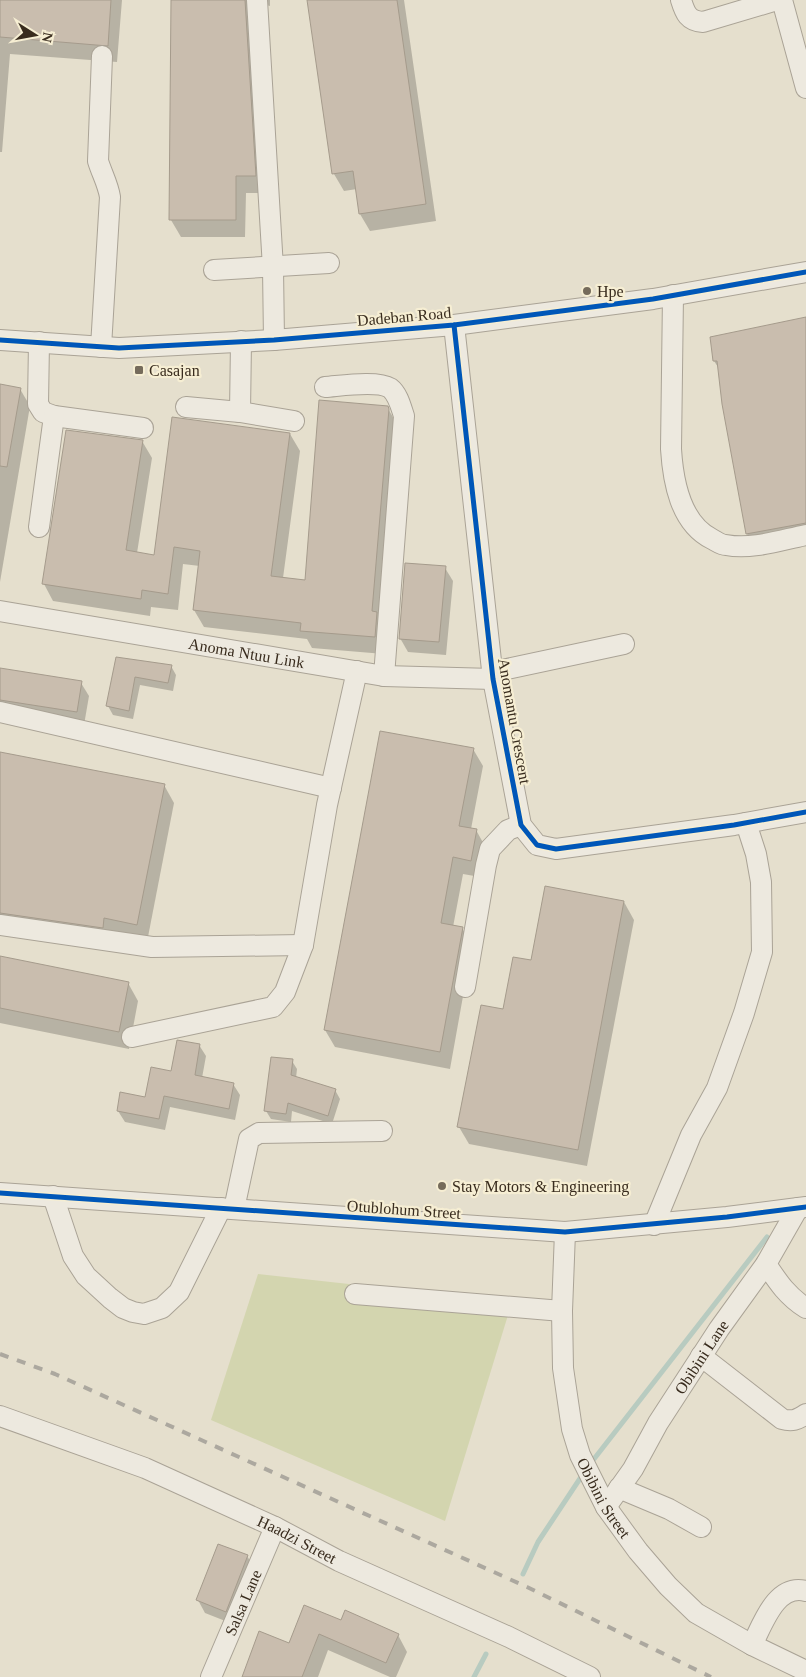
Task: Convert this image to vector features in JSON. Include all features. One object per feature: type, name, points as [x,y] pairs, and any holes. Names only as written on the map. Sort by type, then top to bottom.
[{"type":"street","points":[[257,0],[273,268],[274,340]]},
{"type":"street","points":[[681,0],[685,13],[691,19],[703,22],[778,0]]},
{"type":"street","points":[[782,0],[806,88]]},
{"type":"street","points":[[101,347],[110,197],[108,186],[102,176],[98,161],[102,56]]},
{"type":"street","points":[[214,270],[273,268],[329,263]]},
{"type":"street","name":"Dadeban Road","points":[[0,340],[120,348],[274,340],[454,325],[673,295],[806,272]]},
{"type":"street","points":[[673,295],[672,471],[678,494],[688,518],[706,536],[724,545],[747,546],[806,535]]},
{"type":"street","name":"Anomantu Crescent","points":[[454,325],[493,676],[521,825],[537,845],[556,849],[746,823],[806,812]]},
{"type":"street","points":[[240,412],[241,341]]},
{"type":"street","points":[[38,342],[38,404],[43,412],[54,416],[143,428]]},
{"type":"street","points":[[325,387],[378,384],[390,388],[397,396],[404,416],[384,676]]},
{"type":"street","points":[[186,407],[240,412],[294,421]]},
{"type":"street","points":[[39,527],[54,416]]},
{"type":"street","name":"Anoma Ntuu Link","points":[[0,610],[384,676],[493,676],[624,644]]},
{"type":"street","points":[[132,1037],[273,1007],[286,992],[303,946],[331,788],[357,672]]},
{"type":"street","points":[[0,712],[331,788]]},
{"type":"street","points":[[654,1224],[691,1135],[717,1088],[744,1013],[762,952],[761,882],[756,854],[746,823]]},
{"type":"street","points":[[465,987],[490,850],[508,830],[521,825]]},
{"type":"street","points":[[0,925],[152,947],[303,946]]},
{"type":"street","points":[[54,1196],[73,1256],[86,1276],[123,1308],[144,1314],[162,1308],[178,1292],[228,1209],[249,1139],[258,1133],[382,1131]]},
{"type":"street","name":"Otublohum Street","points":[[0,1193],[565,1232],[802,1207]]},
{"type":"street","name":"Obibini Lane","points":[[606,1507],[633,1468],[658,1422],[766,1264],[802,1207]]},
{"type":"street","name":"Obibini Street","points":[[565,1232],[562,1311],[563,1368],[572,1429],[580,1455],[606,1507],[638,1551],[668,1586],[696,1613],[752,1645],[806,1671]]},
{"type":"street","points":[[766,1264],[786,1293],[806,1308]]},
{"type":"street","points":[[356,1294],[562,1311]]},
{"type":"street","points":[[702,1356],[782,1419],[790,1422],[806,1414]]},
{"type":"street","name":"Haadzi Street","points":[[0,1416],[145,1468],[275,1527],[339,1561],[509,1637],[590,1677]]},
{"type":"street","points":[[619,1488],[669,1509],[701,1527]]},
{"type":"street","name":"Salsa Lane","points":[[211,1677],[275,1527]]},
{"type":"street","points":[[752,1645],[772,1607],[784,1593],[789,1590],[806,1591]]},
{"type":"green space","points":[[258,1274],[512,1302],[445,1521],[211,1420]]},
{"type":"building","points":[[0,0],[111,0],[108,46],[0,37]]},
{"type":"building","points":[[171,0],[245,0],[256,176],[236,176],[236,220],[169,220]]},
{"type":"building","points":[[307,0],[397,0],[426,204],[359,214],[353,171],[332,174]]},
{"type":"building","points":[[806,317],[806,523],[746,534],[722,404],[717,361],[713,361],[710,337]]},
{"type":"building","points":[[0,384],[21,388],[7,467],[0,466]]},
{"type":"building","points":[[319,400],[388,406],[389,409],[372,611],[377,612],[375,637],[300,631],[301,623],[193,610],[200,551],[174,547],[168,594],[142,590],[141,599],[42,584],[66,430],[143,440],[126,550],[154,555],[172,417],[290,433],[271,576],[305,580]]},
{"type":"building","points":[[405,563],[446,566],[439,642],[399,639]]},
{"type":"building","points":[[116,657],[172,665],[168,683],[135,677],[129,711],[106,706]]},
{"type":"building","points":[[0,668],[82,681],[77,712],[0,700]]},
{"type":"building","points":[[380,731],[474,748],[459,826],[477,829],[471,861],[453,857],[441,923],[463,927],[440,1052],[324,1030]]},
{"type":"building","points":[[0,752],[165,784],[137,925],[104,918],[103,928],[0,913]]},
{"type":"building","points":[[545,886],[624,901],[578,1150],[457,1127],[481,1005],[503,1009],[513,957],[531,960]]},
{"type":"building","points":[[0,956],[129,982],[119,1032],[0,1008]]},
{"type":"building","points":[[177,1040],[200,1044],[195,1075],[234,1083],[229,1109],[164,1096],[159,1119],[117,1111],[120,1092],[145,1097],[151,1067],[171,1071]]},
{"type":"building","points":[[271,1057],[293,1059],[291,1075],[336,1089],[328,1116],[288,1103],[286,1114],[264,1111]]},
{"type":"building","points":[[218,1544],[248,1555],[226,1612],[196,1600]]},
{"type":"building","points":[[304,1605],[341,1620],[345,1610],[399,1634],[386,1663],[319,1634],[302,1677],[242,1677],[259,1631],[289,1643]]},
{"type":"waterway","points":[[594,1459],[767,1237]]},
{"type":"waterway","points":[[523,1574],[538,1542],[583,1474]]},
{"type":"waterway","points":[[474,1677],[486,1654]]},
{"type":"railway","points":[[0,1354],[55,1374],[527,1587],[711,1677]]},
{"type":"cycle path","points":[[0,340],[119,348],[274,340],[454,325],[653,299],[806,272]]},
{"type":"cycle path","points":[[454,325],[493,679],[521,825],[537,845],[556,849],[734,825],[806,812]]},
{"type":"cycle path","points":[[0,1193],[565,1232],[727,1217],[806,1207]]},
{"type":"place","name":"Hpe","points":[[587,291]]},
{"type":"place","name":"Casajan","points":[[139,370]]},
{"type":"place","name":"Stay Motors & Engineering","points":[[442,1186]]}]
